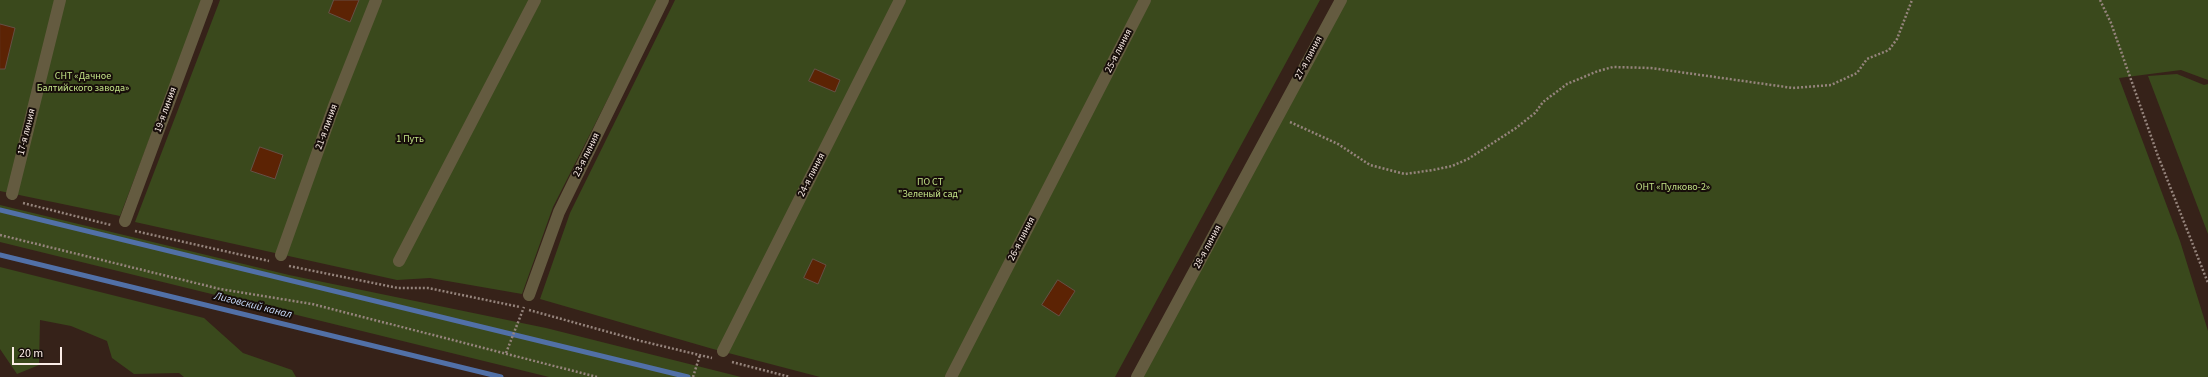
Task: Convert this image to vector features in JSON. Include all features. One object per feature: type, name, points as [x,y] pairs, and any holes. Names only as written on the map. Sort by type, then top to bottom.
[{"type":"lane","name":"17-я линия","points":[[15,198],[60,0]]},
{"type":"lane","name":"19-я линия","points":[[123,225],[207,0]]},
{"type":"lane","name":"21-я линия","points":[[283,260],[334,106],[376,0]]},
{"type":"lane","points":[[399,261],[535,0]]},
{"type":"lane","name":"23-я линия","points":[[529,295],[559,212],[663,0]]},
{"type":"lane","name":"24-я линия","points":[[723,357],[900,0]]},
{"type":"lane","name":"25-я линия","points":[[1094,101],[1145,0]]},
{"type":"lane","name":"27-я линия","points":[[1278,116],[1341,0]]},
{"type":"lane","name":"26-я линия","points":[[951,377],[1094,101]]},
{"type":"lane","name":"28-я линия","points":[[1137,377],[1278,116]]},
{"type":"path","points":[[1278,116],[1338,144],[1370,165],[1405,174],[1434,170],[1452,166],[1468,159],[1510,132],[1535,113],[1543,102],[1567,84],[1598,71],[1613,67],[1651,68],[1793,88],[1831,84],[1857,73],[1867,59],[1889,50],[1897,39],[1912,0]]},
{"type":"path","points":[[2100,0],[2111,23],[2158,156],[2208,283]]},
{"type":"path","points":[[15,198],[270,262]]},
{"type":"path","points":[[0,235],[220,289],[312,304],[597,377]]},
{"type":"path","points":[[283,260],[398,288],[428,288],[516,306],[641,341],[700,355],[723,357],[790,377]]},
{"type":"path","points":[[506,353],[520,316]]},
{"type":"path","points":[[693,377],[700,355]]},
{"type":"green space","name":"СНТ «Дачное Балтийского завода»","points":[[0,0],[203,0],[120,216],[0,191]]},
{"type":"green space","name":"1 Путь","points":[[220,0],[658,0],[553,207],[522,294],[430,278],[397,280],[135,222]]},
{"type":"green space","name":"ПО СТ \"Зеленый сад\"","points":[[675,0],[1320,0],[1115,377],[820,377],[713,349],[540,299],[570,213]]},
{"type":"green space","name":"ОНТ «Пулково-2»","points":[[1341,0],[2208,0],[2208,80],[2181,70],[2119,78],[2180,241],[2208,331],[2208,377],[1137,377]]},
{"type":"green space","points":[[2177,74],[2204,85],[2208,84],[2208,234],[2148,76]]},
{"type":"green space","points":[[0,205],[289,275],[546,328],[741,377],[549,377],[0,242]]},
{"type":"green space","points":[[0,267],[204,318],[243,353],[292,370],[296,377],[184,377],[179,373],[134,374],[112,358],[107,341],[71,326],[40,320],[39,365],[17,374],[0,349]]},
{"type":"building","points":[[334,0],[359,0],[350,22],[329,13]]},
{"type":"building","points":[[0,24],[15,28],[5,69],[0,69]]},
{"type":"building","points":[[815,69],[840,80],[835,92],[809,81]]},
{"type":"building","points":[[260,147],[283,155],[275,179],[251,171]]},
{"type":"building","points":[[813,259],[826,265],[818,284],[804,278]]},
{"type":"building","points":[[1058,280],[1075,291],[1059,316],[1042,305]]},
{"type":"waterway","points":[[0,210],[688,377]]},
{"type":"waterway","name":"Лиговский канал","points":[[0,255],[501,377]]}]
